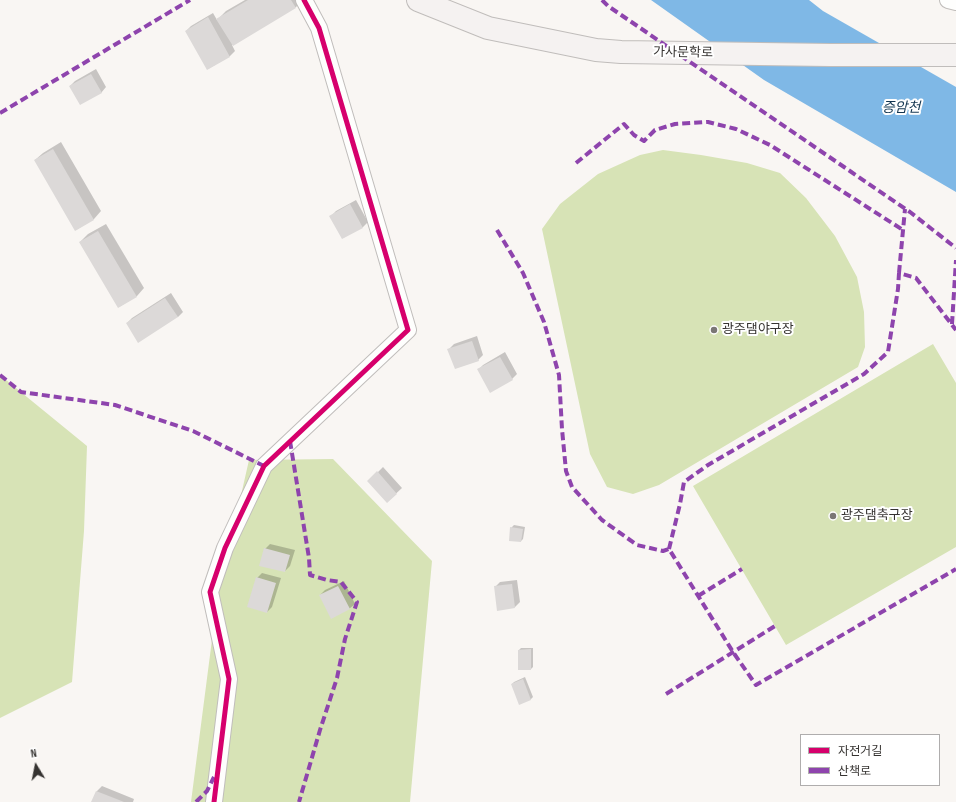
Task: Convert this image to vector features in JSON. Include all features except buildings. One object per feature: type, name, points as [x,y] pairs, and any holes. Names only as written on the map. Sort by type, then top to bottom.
[{"type":"main road","name":"가사문학로","points":[[418,0],[488,28],[596,50],[621,52],[830,55],[956,55]]},
{"type":"street","points":[[214,802],[229,679],[210,592],[225,548],[264,466],[408,330],[319,28],[304,0]]},
{"type":"street","points":[[948,0],[956,2]]},
{"type":"green space","name":"광주댐야구장","points":[[663,150],[747,163],[780,173],[806,198],[835,236],[857,277],[864,312],[865,347],[858,367],[659,485],[633,494],[607,487],[590,454],[542,229],[560,204],[598,174],[640,155]]},
{"type":"green space","name":"광주댐축구장","points":[[933,344],[956,383],[956,547],[786,645],[693,486]]},
{"type":"green space","points":[[0,375],[87,446],[84,531],[72,682],[0,718]]},
{"type":"green space","points":[[333,459],[432,561],[410,802],[191,802],[217,601],[249,460]]},
{"type":"water","name":"증암천","points":[[651,0],[809,0],[823,11],[956,87],[956,192],[764,80]]},
{"type":"marked path","points":[[0,113],[190,0]]},
{"type":"marked path","points":[[602,0],[608,6],[910,212],[956,248]]},
{"type":"marked path","points":[[576,163],[624,124],[634,135],[644,141],[655,130],[675,124],[708,122],[736,129],[770,145],[903,230]]},
{"type":"marked path","points":[[899,273],[905,209]]},
{"type":"marked path","points":[[497,230],[523,273],[544,322],[559,375],[566,471],[572,487],[602,520],[637,545],[663,551],[669,549],[733,652],[756,685],[956,569]]},
{"type":"marked path","points":[[952,324],[956,260]]},
{"type":"marked path","points":[[669,549],[684,482],[708,465],[864,374],[888,352],[898,289],[899,273],[916,278],[956,330]]},
{"type":"marked path","points":[[0,375],[21,392],[115,405],[193,431],[264,466]]},
{"type":"marked path","points":[[290,441],[309,558],[310,575],[341,582],[357,602],[345,639],[337,678],[299,802]]},
{"type":"marked path","points":[[698,596],[742,569]]},
{"type":"marked path","points":[[666,694],[775,626]]},
{"type":"marked path","points":[[196,802],[207,791],[214,777]]},
{"type":"cycle path","points":[[214,802],[229,679],[210,592],[225,548],[264,466],[408,330],[319,28],[304,0]]},
{"type":"place","name":"광주댐야구장","points":[[714,330]]},
{"type":"place","name":"광주댐축구장","points":[[833,516]]}]
